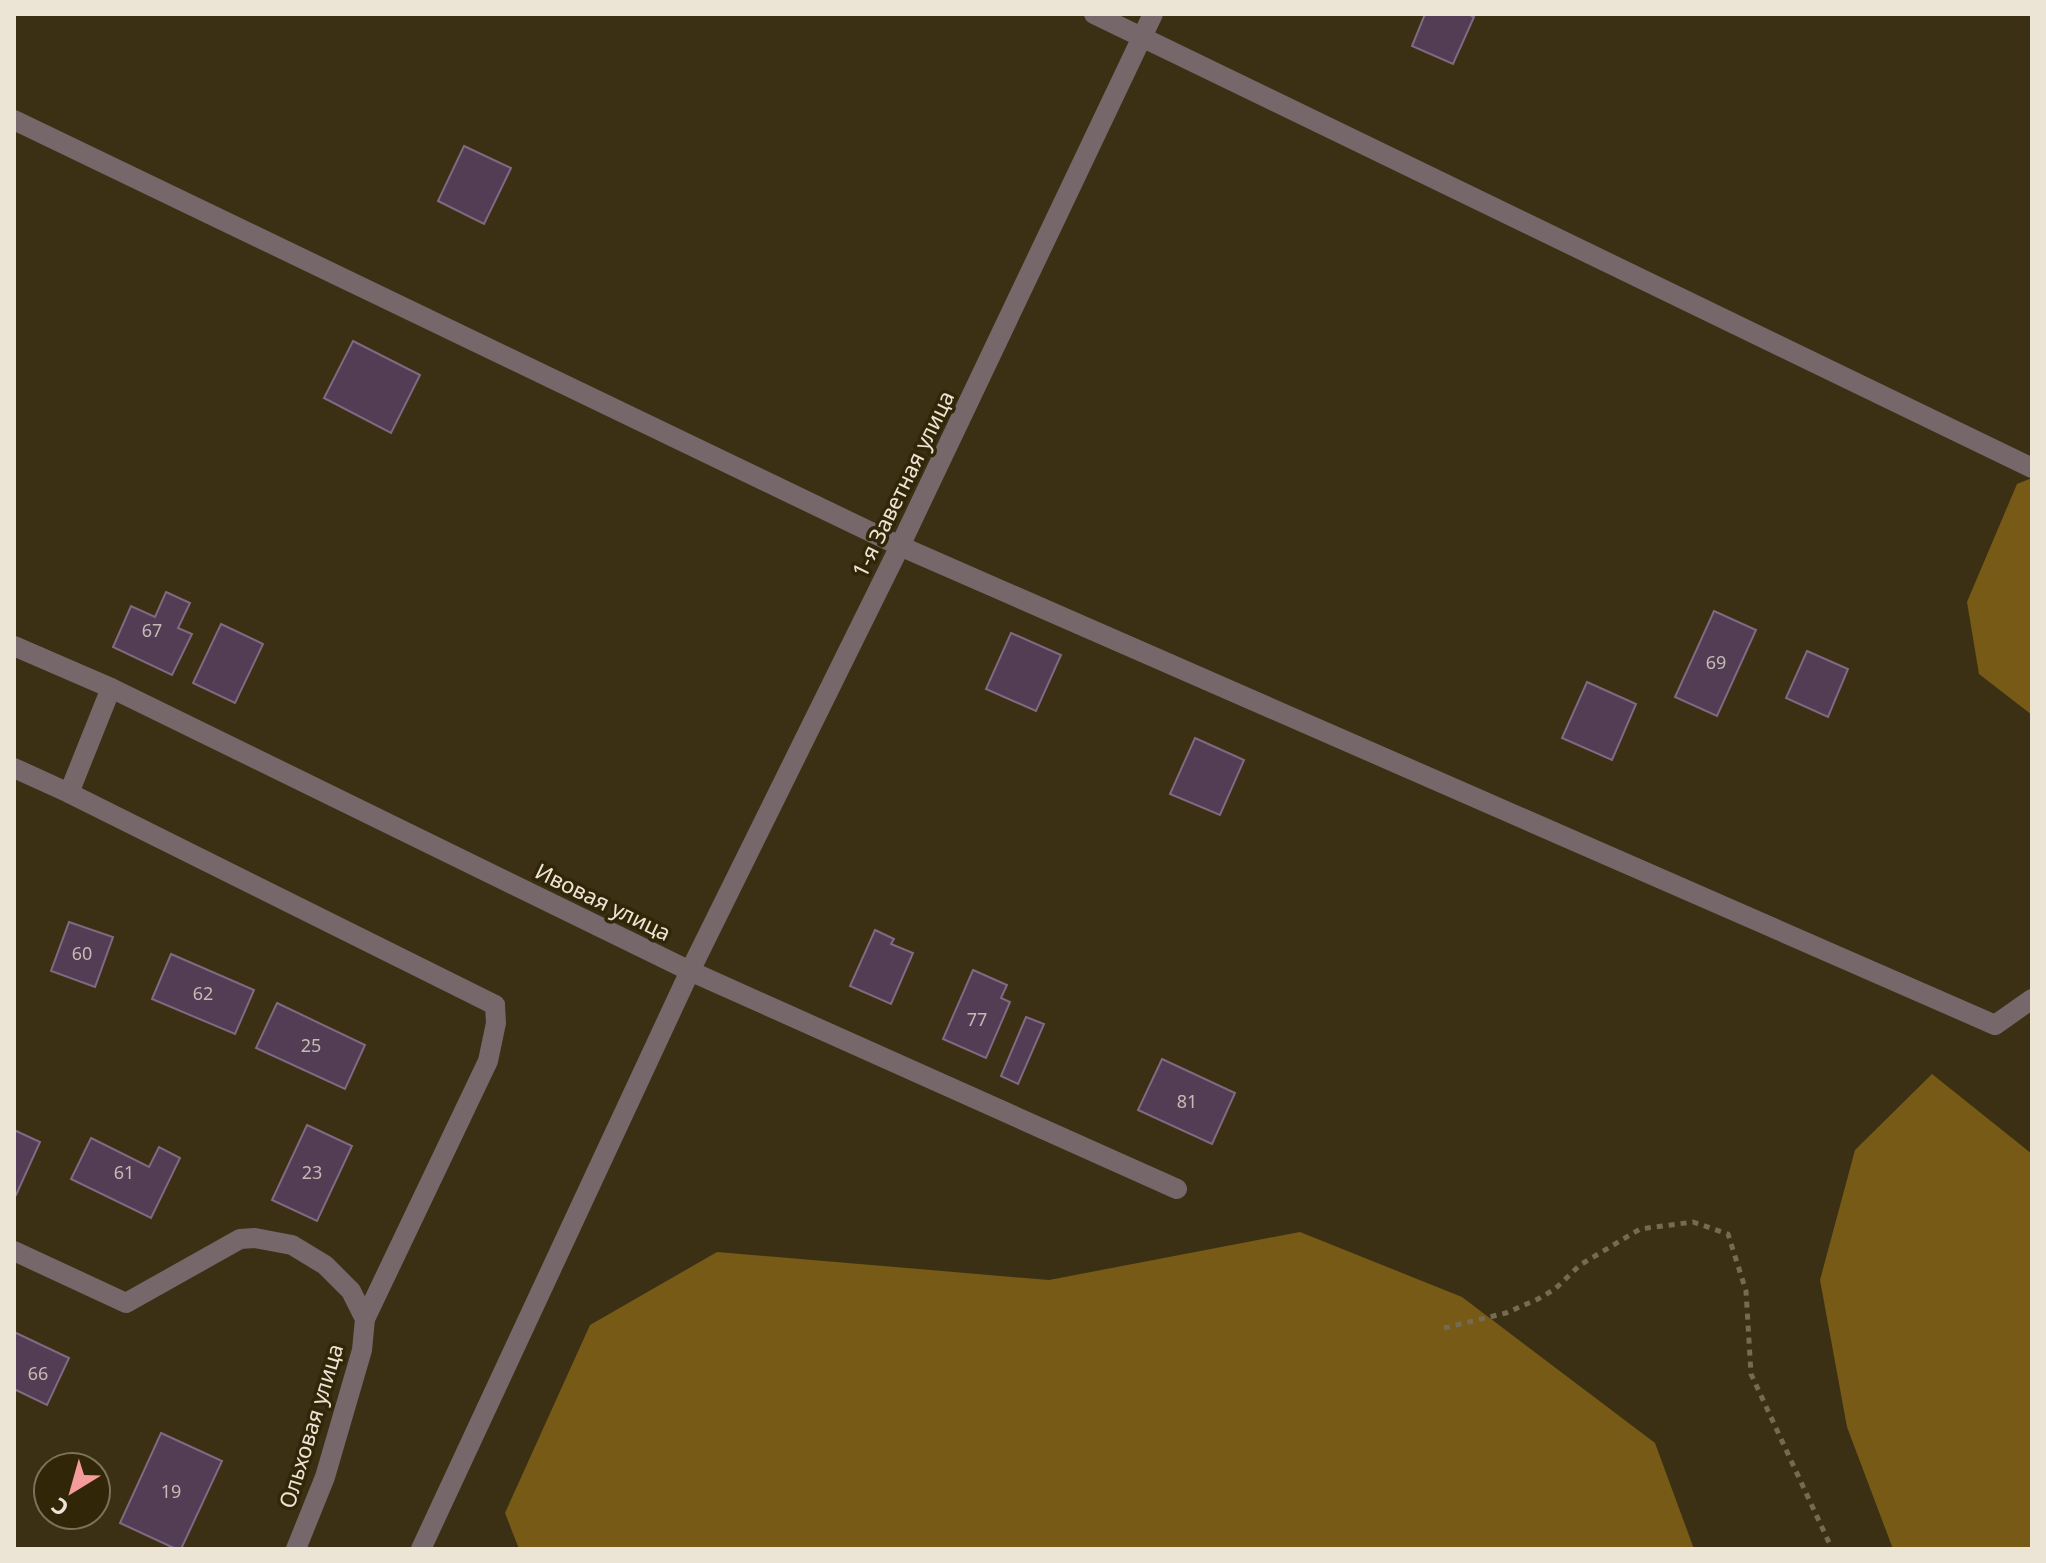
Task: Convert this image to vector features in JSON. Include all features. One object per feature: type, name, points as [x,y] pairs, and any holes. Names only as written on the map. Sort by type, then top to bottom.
[{"type":"street","points":[[1094,14],[2032,468]]},
{"type":"street","name":"1-я Заветная улица","points":[[421,1549],[690,971],[900,546],[1153,14]]},
{"type":"street","points":[[14,120],[900,546],[1995,1025],[2032,999]]},
{"type":"street","name":"Ивовая улица","points":[[14,646],[111,688],[690,971],[1177,1189]]},
{"type":"street","points":[[14,768],[69,793],[111,688]]},
{"type":"street","name":"Ольховая улица","points":[[69,793],[495,1005],[496,1023],[488,1061],[365,1319],[362,1350],[325,1477],[296,1549]]},
{"type":"street","points":[[14,1251],[126,1303],[240,1239],[255,1238],[292,1245],[325,1265],[351,1291],[365,1319]]},
{"type":"path","points":[[1444,1328],[1506,1313],[1538,1299],[1555,1289],[1580,1265],[1640,1229],[1693,1222],[1728,1234],[1746,1291],[1751,1374],[1832,1549]]},
{"type":"shaded area","points":[[2032,478],[2032,715],[1979,674],[1967,602],[2017,484]]},
{"type":"shaded area","points":[[1932,1074],[2032,1154],[2032,1549],[1893,1549],[1847,1427],[1820,1280],[1855,1150]]},
{"type":"shaded area","points":[[1300,1232],[1462,1297],[1655,1443],[1694,1549],[519,1549],[505,1513],[590,1325],[717,1252],[1049,1280]]},
{"type":"building","points":[[1425,14],[1468,14],[1474,17],[1453,64],[1412,46]]},
{"type":"building","points":[[464,146],[511,168],[484,224],[438,201]]},
{"type":"building","points":[[353,341],[420,375],[391,433],[324,398]]},
{"type":"building","points":[[166,592],[190,603],[178,628],[192,634],[172,675],[113,647],[131,606],[155,617]]},
{"type":"building","points":[[1714,611],[1756,630],[1717,716],[1675,697]]},
{"type":"building","points":[[221,624],[263,644],[235,703],[193,683]]},
{"type":"building","points":[[1011,633],[1061,655],[1036,711],[986,689]]},
{"type":"building","points":[[1807,651],[1848,669],[1828,717],[1786,698]]},
{"type":"building","points":[[1587,682],[1636,704],[1612,760],[1562,738]]},
{"type":"building","points":[[1195,738],[1244,760],[1220,815],[1170,794]]},
{"type":"building","points":[[69,922],[113,937],[95,987],[51,971]]},
{"type":"building","points":[[875,930],[894,939],[891,944],[913,953],[891,1004],[850,986]]},
{"type":"building","points":[[171,954],[254,990],[235,1034],[152,999]]},
{"type":"building","points":[[973,970],[1007,985],[1001,998],[1010,1002],[986,1058],[943,1039]]},
{"type":"building","points":[[277,1003],[365,1045],[345,1089],[256,1048]]},
{"type":"building","points":[[1026,1017],[1044,1024],[1018,1084],[1001,1076]]},
{"type":"building","points":[[1162,1059],[1235,1093],[1212,1144],[1138,1110]]},
{"type":"building","points":[[307,1125],[352,1146],[317,1221],[272,1200]]},
{"type":"building","points":[[14,1130],[40,1142],[16,1195],[14,1195]]},
{"type":"building","points":[[91,1138],[149,1167],[159,1147],[180,1158],[151,1218],[71,1179]]},
{"type":"building","points":[[14,1332],[69,1358],[47,1405],[14,1389]]},
{"type":"building","points":[[161,1433],[222,1461],[181,1549],[120,1523]]}]
